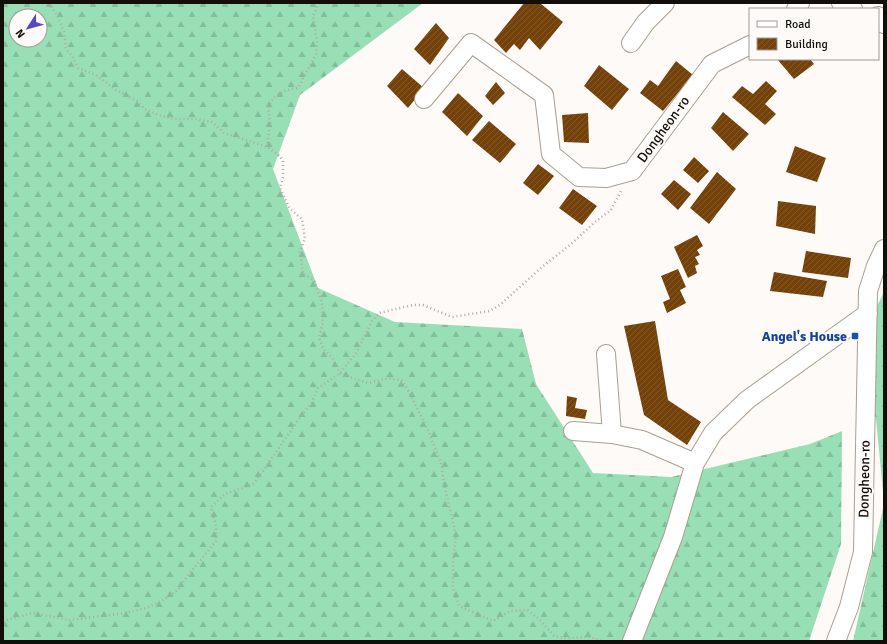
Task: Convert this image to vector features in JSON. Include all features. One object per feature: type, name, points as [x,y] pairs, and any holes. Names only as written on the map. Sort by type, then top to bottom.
[{"type":"street","points":[[631,43],[646,22],[666,3]]},
{"type":"street","points":[[841,3],[851,8]]},
{"type":"street","name":"Dongheon-ro","points":[[424,99],[471,43],[544,95],[551,154],[579,177],[606,178],[632,171],[712,64],[749,46]]},
{"type":"street","name":"Dongheon-ro","points":[[836,641],[849,607],[863,552],[868,291],[876,266],[884,249]]},
{"type":"street","points":[[632,641],[673,537],[695,463],[713,433],[747,400],[853,322],[868,313]]},
{"type":"street","points":[[606,354],[612,434]]},
{"type":"street","points":[[573,431],[612,434],[642,440],[695,463]]},
{"type":"path","points":[[48,3],[58,17],[64,32],[66,48],[78,68],[96,75],[116,90],[137,101],[145,109],[161,116],[175,119],[196,119],[212,122],[224,133],[267,147],[280,156],[283,161],[283,177],[280,188],[290,209],[302,219],[305,238],[300,252],[303,274],[314,280],[322,303],[323,322],[319,338],[323,348],[333,359],[340,372],[355,379],[369,383],[389,378],[402,381],[427,428],[441,463],[456,535],[453,561],[453,588],[459,606],[493,621],[510,612],[527,610],[539,619],[554,636],[566,638],[589,637],[602,641]]},
{"type":"path","points":[[267,147],[270,123],[268,108],[273,98],[286,90],[298,88],[316,54],[317,42],[313,16],[319,3]]},
{"type":"path","points":[[3,622],[32,613],[70,620],[126,613],[146,608],[163,600],[178,590],[216,541],[216,526],[211,507],[225,494],[253,484],[311,404],[318,388],[340,372],[356,353],[372,321],[379,313],[413,305],[423,305],[452,317],[490,311],[501,304],[542,267],[611,210],[632,171]]},
{"type":"green space","points":[[3,3],[423,3],[300,95],[273,169],[318,288],[395,322],[522,329],[536,384],[593,473],[671,477],[810,444],[842,431],[841,544],[809,641],[3,641]]},
{"type":"green space","points":[[884,292],[884,502],[876,419],[874,412],[874,312]]},
{"type":"green space","points":[[884,504],[884,641],[853,641]]},
{"type":"building","points":[[524,3],[540,3],[563,22],[540,50],[529,38],[520,50],[514,44],[506,53],[494,40]]},
{"type":"building","points":[[436,23],[449,38],[430,65],[414,49]]},
{"type":"building","points":[[778,60],[811,60],[814,64],[794,79]]},
{"type":"building","points":[[676,61],[693,75],[663,111],[640,93],[650,80],[658,86]]},
{"type":"building","points":[[599,65],[629,89],[612,110],[584,86]]},
{"type":"building","points":[[402,69],[424,88],[408,108],[387,86]]},
{"type":"building","points":[[766,81],[777,91],[765,104],[776,114],[765,125],[732,97],[742,86],[753,94]]},
{"type":"building","points":[[496,82],[505,93],[493,105],[485,96]]},
{"type":"building","points":[[458,93],[483,116],[467,136],[442,112]]},
{"type":"building","points":[[723,112],[749,134],[733,151],[711,128]]},
{"type":"building","points":[[588,113],[589,143],[564,142],[562,115]]},
{"type":"building","points":[[489,121],[516,144],[500,163],[472,140]]},
{"type":"building","points":[[795,146],[826,158],[817,182],[786,172]]},
{"type":"building","points":[[694,157],[709,171],[698,183],[683,170]]},
{"type":"building","points":[[538,164],[554,176],[538,195],[523,183]]},
{"type":"building","points":[[717,172],[736,189],[709,224],[690,208]]},
{"type":"building","points":[[674,180],[691,194],[678,210],[661,194]]},
{"type":"building","points":[[573,189],[597,206],[582,225],[559,208]]},
{"type":"building","points":[[778,201],[816,206],[815,234],[776,226]]},
{"type":"building","points":[[697,235],[703,246],[697,250],[700,255],[695,257],[699,264],[695,266],[697,273],[688,278],[674,247]]},
{"type":"building","points":[[806,251],[851,258],[848,278],[802,272]]},
{"type":"building","points":[[678,269],[686,287],[680,290],[686,303],[667,313],[663,302],[670,299],[661,276]]},
{"type":"building","points":[[774,272],[827,281],[823,297],[770,291]]},
{"type":"building","points":[[655,321],[668,400],[701,422],[687,445],[644,415],[624,326]]},
{"type":"building","points":[[567,396],[577,398],[575,408],[587,410],[585,419],[566,416]]},
{"type":"place","name":"Angel's House","points":[[855,336]]}]
